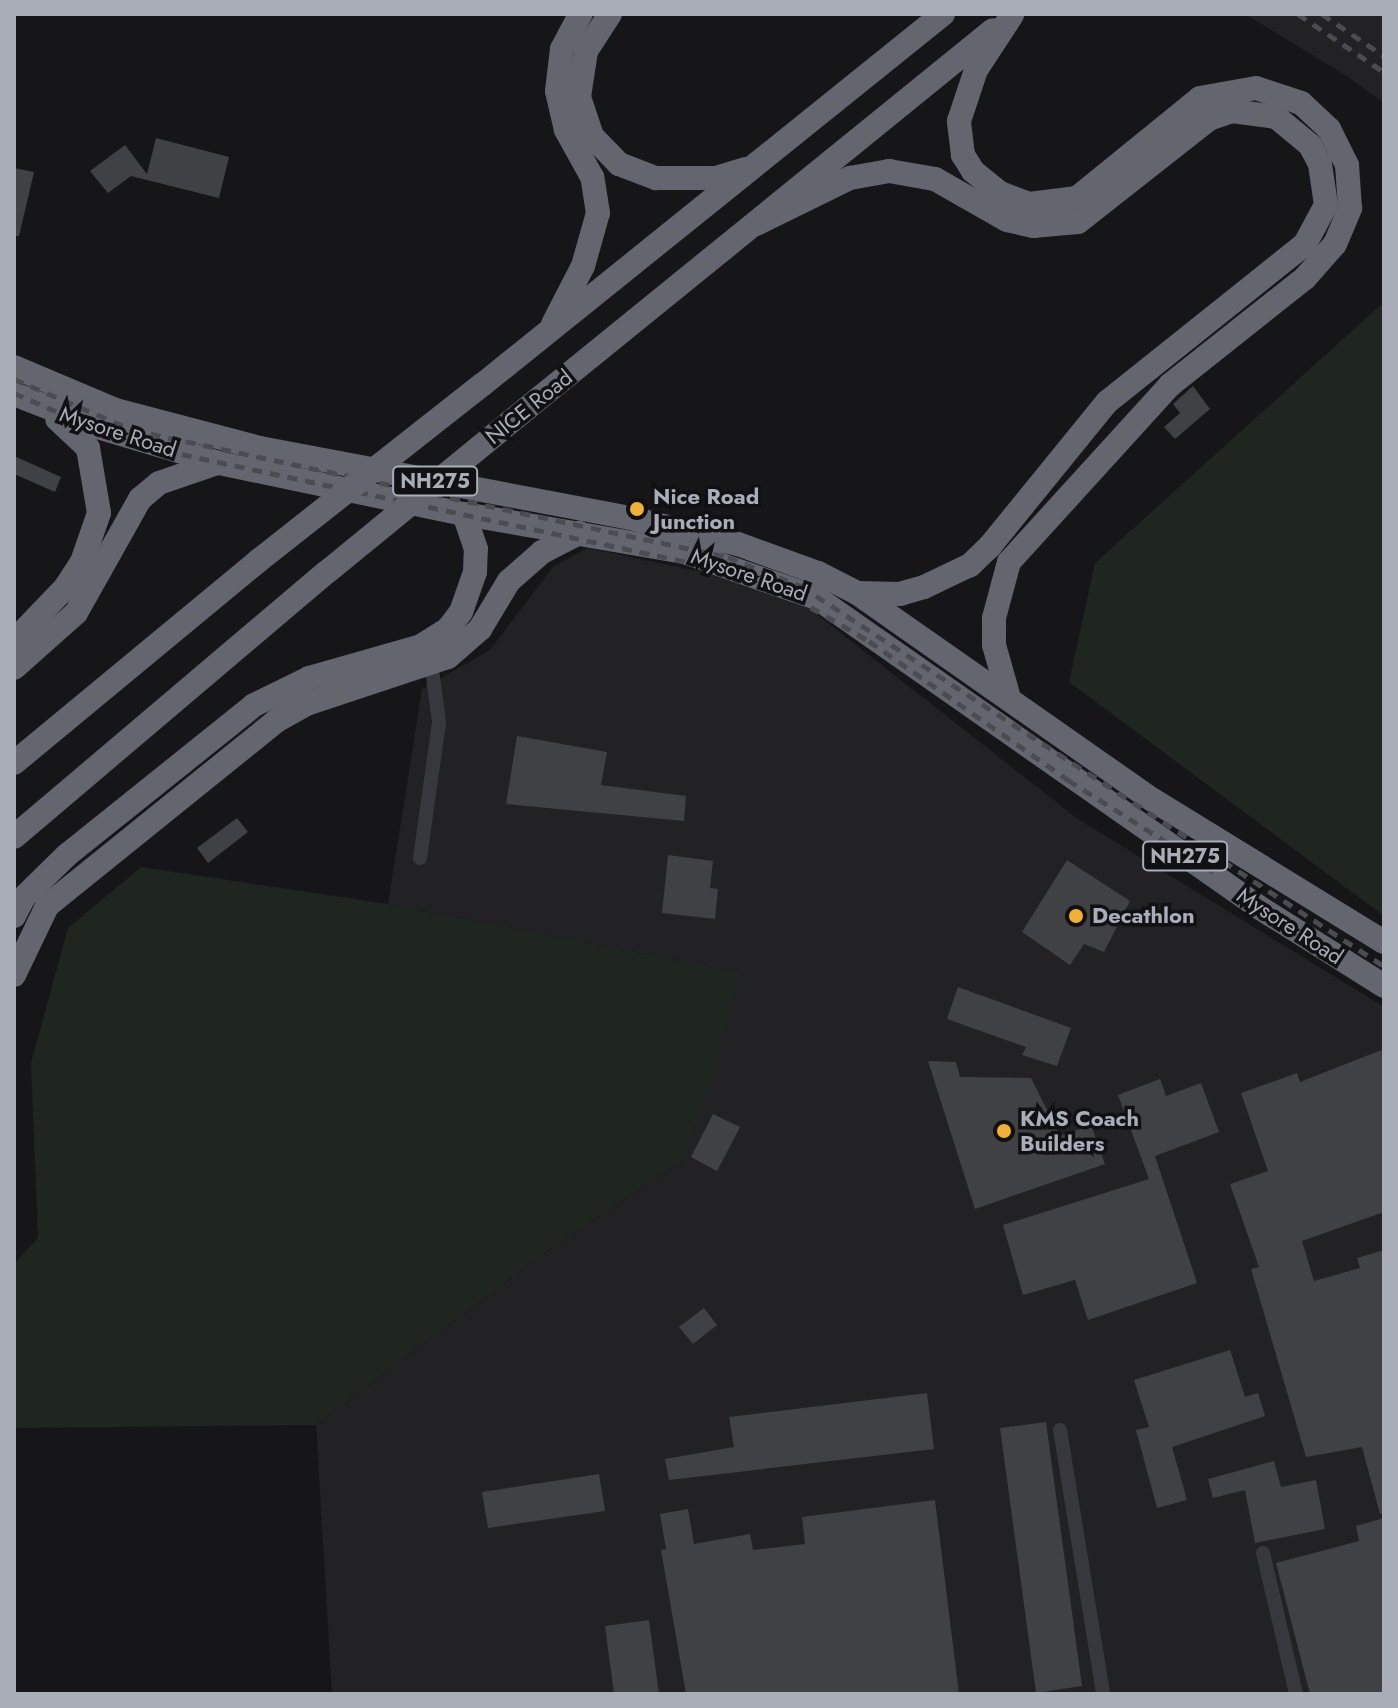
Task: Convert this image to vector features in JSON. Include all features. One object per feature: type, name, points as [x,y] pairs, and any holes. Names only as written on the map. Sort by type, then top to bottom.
[{"type":"highway","points":[[545,336],[583,266],[598,213],[592,177],[566,130],[557,91],[562,49],[581,14]]},
{"type":"highway","points":[[610,14],[586,51],[583,66],[579,97],[592,136],[619,164],[656,178],[716,178],[756,166]]},
{"type":"highway","name":"NICE Road","points":[[14,763],[258,561],[545,336],[943,14]]},
{"type":"highway","points":[[1001,707],[994,631],[996,597],[1009,562],[1170,385],[1305,278],[1335,244],[1350,208],[1347,165],[1329,129],[1301,103],[1256,88],[1200,98],[1077,198],[1029,204],[1000,193],[973,171],[963,155],[959,121],[976,70],[1013,15]]},
{"type":"highway","name":"NICE Road","points":[[14,837],[327,572],[1013,15]]},
{"type":"highway","points":[[756,224],[850,178],[889,171],[935,179],[1007,220],[1033,226],[1078,222],[1209,119],[1232,111],[1276,117],[1310,145],[1320,164],[1326,205],[1305,244],[1107,402],[990,546],[970,565],[924,587],[900,594],[857,593]]},
{"type":"highway","name":"Mysore Road","points":[[14,367],[116,410],[260,448],[631,518],[738,544],[857,593],[1245,897],[1384,986]]},
{"type":"highway","points":[[14,641],[65,588],[82,562],[99,513],[96,472],[88,448],[78,434],[25,399]]},
{"type":"highway","name":"Mysore Road","points":[[25,399],[219,463],[464,514],[684,552],[817,598],[1384,942]]},
{"type":"highway","points":[[14,668],[76,613],[140,499],[159,483],[219,463]]},
{"type":"highway","points":[[14,916],[23,898],[67,855],[254,705],[309,678],[421,646],[448,629],[461,612],[475,572],[476,549],[464,514]]},
{"type":"highway","points":[[14,975],[47,906],[276,721],[309,703],[448,657],[480,629],[509,581],[542,552],[579,533]]},
{"type":"street","points":[[420,858],[439,722],[431,662]]},
{"type":"street","points":[[1060,1430],[1103,1694]]},
{"type":"street","points":[[1263,1553],[1296,1694]]},
{"type":"shaded area","points":[[1245,14],[1384,14],[1384,103],[1348,77]]},
{"type":"shaded area","points":[[1384,302],[1384,916],[1069,682],[1095,563]]},
{"type":"shaded area","points":[[587,548],[712,574],[800,601],[1078,819],[1384,1007],[1384,1694],[332,1694],[316,1425],[548,1250],[683,1161],[738,972],[388,904],[422,689],[490,650],[553,567]]},
{"type":"shaded area","points":[[141,867],[388,904],[739,972],[717,1065],[683,1161],[548,1250],[316,1425],[14,1428],[14,1264],[38,1238],[31,1063],[68,928]]},
{"type":"building","points":[[156,138],[229,157],[219,198],[131,176],[108,193],[90,171],[125,145],[147,174]]},
{"type":"building","points":[[14,168],[34,172],[19,236],[14,236]]},
{"type":"building","points":[[1193,386],[1210,409],[1175,439],[1164,427],[1180,413],[1173,404]]},
{"type":"building","points":[[14,456],[61,477],[55,492],[14,474]]},
{"type":"building","points":[[517,736],[607,752],[601,785],[686,796],[684,821],[506,804]]},
{"type":"building","points":[[237,818],[248,832],[208,863],[197,848]]},
{"type":"building","points":[[668,855],[713,861],[710,888],[718,889],[715,919],[662,913]]},
{"type":"building","name":"Decathlon","points":[[1067,860],[1130,901],[1104,952],[1084,944],[1070,965],[1022,932]]},
{"type":"building","points":[[958,987],[1071,1028],[1057,1066],[1022,1055],[1026,1047],[947,1019]]},
{"type":"building","points":[[1384,1049],[1384,1212],[1302,1241],[1314,1281],[1360,1268],[1357,1258],[1384,1250],[1384,1513],[1380,1514],[1362,1447],[1306,1457],[1251,1269],[1259,1267],[1230,1184],[1268,1171],[1241,1093],[1297,1073],[1300,1082]]},
{"type":"building","name":"KMS Coach Builders","points":[[928,1061],[956,1062],[960,1077],[1031,1078],[1060,1136],[1091,1125],[1105,1164],[975,1209]]},
{"type":"building","points":[[1160,1079],[1166,1096],[1201,1083],[1219,1132],[1155,1156],[1197,1283],[1088,1320],[1075,1280],[1023,1295],[1003,1225],[1149,1179],[1118,1095]]},
{"type":"building","points":[[713,1114],[740,1127],[717,1171],[691,1157]]},
{"type":"building","points":[[704,1308],[717,1325],[693,1344],[679,1327]]},
{"type":"building","points":[[1230,1350],[1245,1397],[1258,1393],[1265,1416],[1172,1447],[1187,1500],[1157,1508],[1136,1430],[1149,1427],[1134,1380]]},
{"type":"building","points":[[927,1393],[934,1449],[669,1480],[665,1459],[734,1447],[729,1417]]},
{"type":"building","points":[[1046,1422],[1082,1686],[1036,1693],[1000,1428]]},
{"type":"building","points":[[1274,1461],[1281,1487],[1316,1480],[1325,1529],[1255,1543],[1245,1490],[1213,1498],[1208,1479]]},
{"type":"building","points":[[599,1474],[605,1511],[488,1528],[482,1492]]},
{"type":"building","points":[[935,1500],[959,1694],[686,1694],[661,1550],[666,1549],[660,1514],[688,1509],[694,1544],[750,1534],[753,1550],[805,1544],[802,1517]]},
{"type":"building","points":[[1384,1518],[1384,1694],[1310,1694],[1276,1563],[1359,1541],[1356,1526]]},
{"type":"building","points":[[649,1620],[659,1694],[614,1694],[605,1626]]},
{"type":"railway","points":[[1298,14],[1384,72]]},
{"type":"railway","points":[[1322,14],[1384,56]]},
{"type":"railway","points":[[14,379],[133,430],[728,557],[801,586],[1384,966]]},
{"type":"railway","points":[[14,393],[129,443],[725,570],[795,598],[869,641],[1068,780],[1214,872]]},
{"type":"place","name":"Nice Road Junction","points":[[637,509]]},
{"type":"place","name":"Decathlon","points":[[1076,916]]},
{"type":"place","name":"KMS Coach Builders","points":[[1004,1131]]}]
